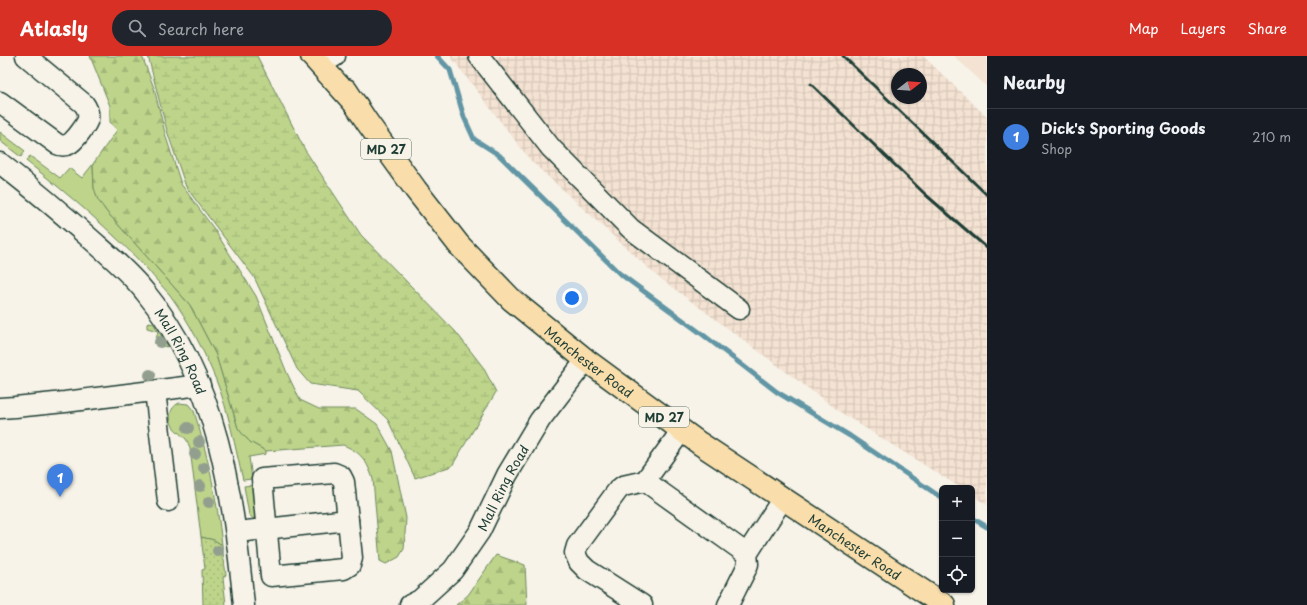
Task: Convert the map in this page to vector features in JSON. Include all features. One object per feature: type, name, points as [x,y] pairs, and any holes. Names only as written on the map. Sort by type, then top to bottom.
[{"type":"main road","name":"Manchester Road","points":[[325,57],[356,106],[416,190],[459,245],[512,300],[586,360],[682,430],[944,605]]},
{"type":"street","points":[[0,102],[60,146],[71,143],[87,122],[88,112],[84,104],[26,56]]},
{"type":"street","points":[[479,56],[551,148],[631,230],[739,309]]},
{"type":"street","name":"Mall Ring Road","points":[[0,163],[67,217],[106,252],[145,292],[176,336],[200,385],[222,456],[237,532],[244,605]]},
{"type":"street","name":"Mall Ring Road","points":[[410,605],[420,600],[453,570],[480,531],[507,475],[540,420],[586,360]]},
{"type":"street","points":[[0,408],[200,385]]},
{"type":"street","points":[[155,391],[168,501]]},
{"type":"street","points":[[642,605],[587,570],[579,562],[575,554],[577,546],[618,490],[623,486],[645,481],[682,430]]},
{"type":"street","points":[[338,474],[341,476],[344,482],[352,558],[350,564],[344,569],[271,576],[267,529],[262,480],[338,474]]},
{"type":"street","points":[[645,481],[747,554]]},
{"type":"street","points":[[728,605],[748,564],[747,554],[783,498]]},
{"type":"street","points":[[237,532],[348,520]]},
{"type":"shaded area","points":[[450,56],[923,56],[987,117],[987,505],[975,497],[975,485],[956,485],[843,414],[657,276],[531,161]]},
{"type":"shaded area","points":[[954,56],[987,56],[987,87]]},
{"type":"green space","points":[[90,56],[142,56],[154,88],[166,137],[181,184],[214,229],[256,296],[287,373],[300,400],[319,409],[356,409],[377,424],[392,451],[406,518],[404,549],[399,557],[386,564],[380,561],[373,479],[366,462],[359,454],[343,445],[266,451],[250,442],[238,428],[216,355],[190,305],[106,211],[98,200],[94,188],[93,164],[117,130],[110,122],[110,106]]},
{"type":"green space","points":[[148,56],[257,56],[305,150],[361,235],[455,331],[483,367],[496,392],[452,466],[415,478],[388,420],[358,391],[310,384],[297,369],[254,277],[186,187],[167,131]]},
{"type":"green space","points":[[0,132],[25,151],[21,157],[0,141]]},
{"type":"green space","points":[[30,156],[60,178],[69,168],[82,178],[93,164],[94,188],[106,211],[190,305],[216,355],[238,428],[250,442],[266,451],[266,454],[249,457],[252,479],[243,480],[221,392],[196,336],[184,315],[170,295],[119,241],[74,200],[26,161]]},
{"type":"green space","points":[[149,322],[153,323],[167,344],[167,347],[155,344],[158,331],[147,328],[147,324]]},
{"type":"green space","points":[[179,403],[188,404],[194,411],[204,444],[222,545],[214,540],[201,537],[190,448],[186,439],[172,425],[170,417],[171,411]]},
{"type":"green space","points":[[252,485],[256,517],[254,519],[249,515],[244,486]]},
{"type":"green space","points":[[201,537],[214,540],[222,545],[226,575],[223,577],[226,605],[203,605],[202,570],[205,569]]},
{"type":"green space","points":[[496,555],[525,565],[527,605],[456,605],[468,595]]},
{"type":"waterway","points":[[437,56],[450,70],[464,117],[474,139],[499,155],[619,273],[702,334],[777,392],[850,436],[939,496]]},
{"type":"waterway","points":[[975,520],[987,527]]},
{"type":"railway","points":[[843,56],[987,195]]},
{"type":"railway","points":[[811,84],[926,195],[987,248]]},
{"type":"place","name":"Dick's Sporting Goods","points":[[60,497]]}]
